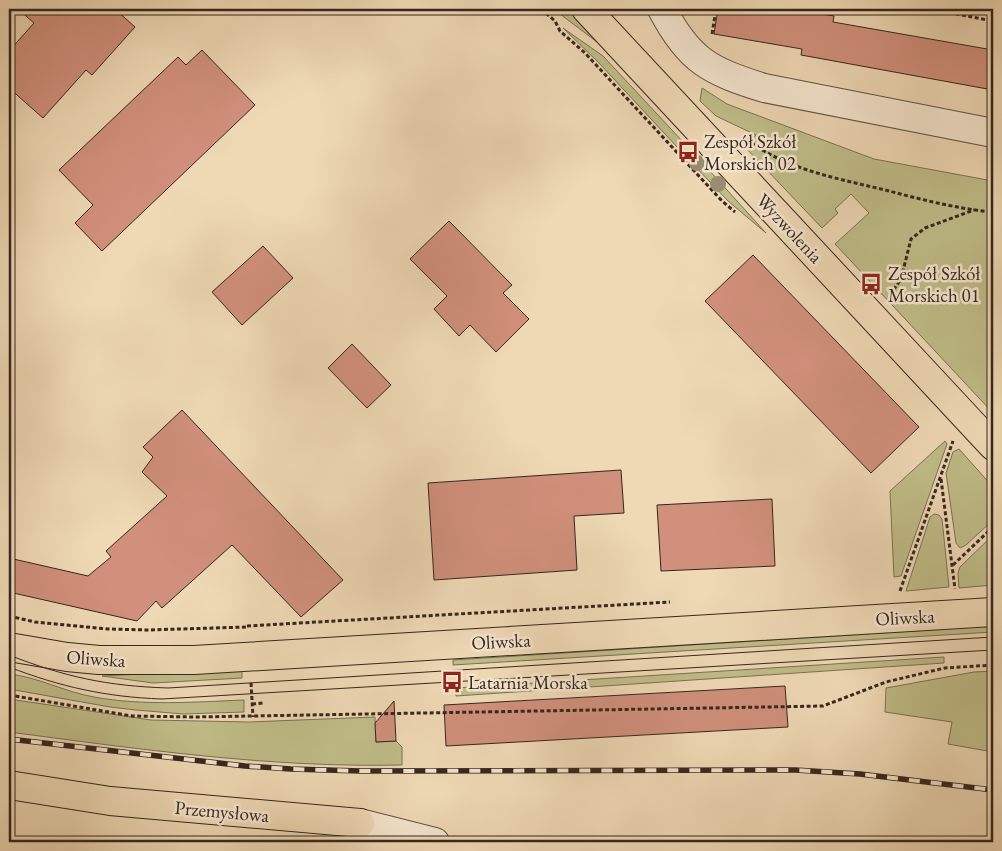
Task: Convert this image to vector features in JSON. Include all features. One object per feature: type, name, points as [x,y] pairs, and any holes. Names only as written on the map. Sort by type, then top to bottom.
[{"type":"main road","name":"Wyzwolenia","points":[[586,9],[993,446]]},
{"type":"main road","name":"Oliwska","points":[[9,646],[67,657],[99,660],[194,660],[993,612]]},
{"type":"main road","name":"Przemysłowa","points":[[9,786],[110,801],[360,823]]},
{"type":"street","points":[[662,9],[673,30],[695,57],[708,66],[735,79],[764,88],[993,133]]},
{"type":"street","name":"Przemysłowa","points":[[360,823],[434,842]]},
{"type":"path","points":[[541,9],[556,21],[560,31],[585,53],[722,201],[736,212]]},
{"type":"path","points":[[710,43],[716,9]]},
{"type":"path","points":[[930,9],[993,21]]},
{"type":"path","points":[[738,133],[754,145],[785,162],[815,174],[937,203],[993,212]]},
{"type":"path","points":[[889,300],[891,293],[901,279],[911,239],[925,228],[974,210]]},
{"type":"path","points":[[899,596],[956,433]]},
{"type":"path","points":[[940,476],[955,592]]},
{"type":"path","points":[[952,565],[993,527]]},
{"type":"path","points":[[9,695],[132,716],[204,717],[400,712],[823,706],[895,680],[945,668],[993,665]]},
{"type":"path","points":[[252,704],[263,703]]},
{"type":"shaded area","points":[[554,9],[569,9],[605,48],[556,11]]},
{"type":"shaded area","points":[[563,28],[603,56],[684,143],[678,148],[599,63]]},
{"type":"shaded area","points":[[702,88],[727,104],[874,159],[993,181],[993,413],[835,244],[869,213],[851,194],[835,209],[838,213],[822,228],[743,145],[756,135],[716,116],[700,101]]},
{"type":"shaded area","points":[[698,158],[766,233],[728,201],[692,163]]},
{"type":"shaded area","points":[[945,441],[947,444],[901,576],[894,577],[890,491]]},
{"type":"shaded area","points":[[959,449],[993,487],[993,520],[966,545],[960,548],[956,543],[946,473],[953,452]]},
{"type":"shaded area","points":[[934,514],[939,515],[942,519],[949,587],[906,591],[930,517]]},
{"type":"shaded area","points":[[993,535],[993,585],[959,588],[958,573],[960,567]]},
{"type":"shaded area","points":[[993,626],[993,632],[453,665],[453,660]]},
{"type":"shaded area","points":[[944,657],[944,663],[456,696],[455,688]]},
{"type":"shaded area","points":[[242,669],[242,678],[153,683],[102,676]]},
{"type":"shaded area","points":[[993,671],[993,752],[948,744],[952,722],[885,712],[886,688],[974,672]]},
{"type":"shaded area","points":[[9,674],[30,678],[83,695],[112,700],[169,703],[244,700],[244,712],[183,714],[110,707],[9,689]]},
{"type":"shaded area","points":[[9,699],[151,720],[249,722],[375,717],[376,742],[396,741],[402,747],[402,765],[303,764],[205,756],[9,732]]},
{"type":"building","points":[[18,9],[115,9],[135,27],[92,75],[86,70],[43,118],[9,88],[9,51],[34,23]]},
{"type":"building","points":[[718,9],[791,9],[834,16],[833,22],[993,50],[993,90],[801,55],[802,49],[714,34]]},
{"type":"building","points":[[202,50],[255,105],[102,251],[75,223],[93,205],[59,170],[178,57],[186,65]]},
{"type":"building","points":[[449,221],[512,285],[503,293],[529,319],[496,352],[470,325],[459,336],[434,309],[447,296],[410,259]]},
{"type":"building","points":[[263,246],[293,278],[242,325],[212,292]]},
{"type":"building","points":[[753,255],[919,427],[871,473],[705,301]]},
{"type":"building","points":[[352,344],[391,385],[367,408],[328,368]]},
{"type":"building","points":[[182,410],[343,580],[301,617],[232,545],[162,608],[156,601],[137,621],[9,592],[9,558],[88,576],[111,557],[106,551],[167,496],[142,472],[153,457],[143,447]]},
{"type":"building","points":[[621,470],[624,513],[574,516],[577,570],[434,580],[428,483]]},
{"type":"building","points":[[772,499],[775,566],[661,571],[657,505]]},
{"type":"building","points":[[785,686],[788,727],[446,746],[444,705]]},
{"type":"building","points":[[394,701],[396,741],[376,742],[375,723]]},
{"type":"tram line","points":[[9,655],[29,663],[87,679],[125,685],[168,688],[993,637]]},
{"type":"tram line","points":[[9,667],[84,690],[122,696],[162,699],[993,650]]},
{"type":"railway","points":[[9,739],[245,766],[291,769],[361,771],[795,770],[860,774],[993,790]]},
{"type":"place","name":"Zespół Szkół Morskich 02","points":[[688,152]]},
{"type":"place","name":"Zespół Szkół Morskich 01","points":[[871,284]]},
{"type":"place","name":"Latarnia Morska","points":[[452,682]]}]
